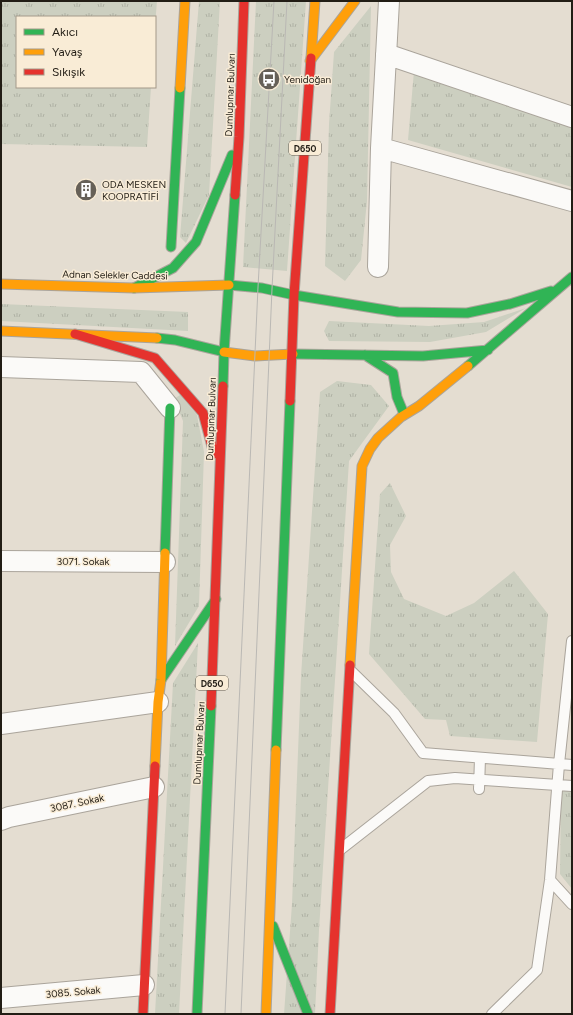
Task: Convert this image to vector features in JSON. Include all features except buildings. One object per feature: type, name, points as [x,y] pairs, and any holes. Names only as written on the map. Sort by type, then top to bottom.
[{"type":"main road","points":[[171,247],[186,1]]},
{"type":"main road","name":"Dumlupınar Bulvarı","points":[[197,1014],[216,599],[224,352],[239,137],[244,1]]},
{"type":"main road","name":"D650","points":[[266,1014],[293,354],[294,295],[315,1]]},
{"type":"main road","points":[[310,61],[356,1]]},
{"type":"main road","points":[[134,288],[173,268],[196,242],[239,137]]},
{"type":"main road","points":[[330,1014],[362,466],[370,449],[378,438],[404,414],[419,406],[488,350],[572,277]]},
{"type":"main road","name":"Adnan Selekler Caddesi","points":[[1,284],[134,288],[229,285]]},
{"type":"main road","points":[[229,285],[258,286],[294,295],[398,312],[467,313],[510,304],[560,288]]},
{"type":"main road","points":[[1,331],[168,339],[224,352],[255,356],[293,354],[423,356],[488,350]]},
{"type":"main road","points":[[76,334],[155,358],[203,413],[220,478]]},
{"type":"main road","points":[[365,355],[393,373],[397,397],[404,414]]},
{"type":"main road","points":[[143,1014],[158,702],[161,680],[170,408]]},
{"type":"main road","points":[[161,680],[216,599]]},
{"type":"main road","points":[[269,918],[308,1014]]},
{"type":"street","points":[[378,267],[381,148],[389,1]]},
{"type":"street","points":[[386,54],[572,117]]},
{"type":"street","points":[[381,148],[572,201]]},
{"type":"street","points":[[1,367],[141,372],[170,408]]},
{"type":"street","name":"3071. Sokak","points":[[1,561],[165,562]]},
{"type":"street","points":[[1,724],[158,702]]},
{"type":"street","name":"3087. Sokak","points":[[1,820],[154,787]]},
{"type":"street","name":"3085. Sokak","points":[[1,998],[144,985]]},
{"type":"lane","points":[[492,1014],[537,970],[550,880],[557,785],[572,641]]},
{"type":"lane","points":[[350,670],[394,713],[423,753],[572,765]]},
{"type":"lane","points":[[479,784],[480,758]]},
{"type":"lane","points":[[339,850],[428,781],[455,778],[479,784],[572,786]]},
{"type":"lane","points":[[550,880],[572,904]]},
{"type":"green space","points":[[1,1],[157,1],[156,16],[16,16],[16,88],[151,88],[147,147],[1,144]]},
{"type":"green space","points":[[199,1],[220,1],[209,195],[186,243],[180,237]]},
{"type":"green space","points":[[256,1],[306,1],[287,271],[243,267]]},
{"type":"green space","points":[[371,6],[367,201],[361,260],[345,281],[325,266],[329,124],[334,52]]},
{"type":"green space","points":[[414,71],[572,126],[572,187],[408,140]]},
{"type":"green space","points":[[1,304],[188,312],[188,331],[1,321]]},
{"type":"green space","points":[[526,308],[486,332],[430,342],[329,341],[324,331],[329,321],[429,326],[484,322]]},
{"type":"green space","points":[[337,381],[371,385],[389,406],[349,461],[315,1014],[284,1014],[292,904],[301,676],[320,392]]},
{"type":"green space","points":[[180,395],[197,415],[204,452],[199,606],[175,646],[183,421],[174,399]]},
{"type":"green space","points":[[390,483],[406,516],[390,545],[391,572],[404,599],[446,616],[474,603],[514,571],[548,614],[537,742],[450,736],[446,720],[425,719],[369,654],[380,494]]},
{"type":"green space","points":[[198,643],[179,1014],[155,1014],[173,683]]},
{"type":"green space","points":[[561,790],[572,791],[572,889],[560,874]]},
{"type":"tram line","points":[[225,1014],[258,287],[274,1]]},
{"type":"tram line","points":[[241,1014],[272,289],[287,1]]},
{"type":"traffic: fast","points":[[171,247],[180,88]]},
{"type":"traffic: fast","points":[[134,288],[173,268],[196,242],[232,155]]},
{"type":"traffic: fast","points":[[223,386],[235,195]]},
{"type":"traffic: fast","points":[[468,366],[572,277]]},
{"type":"traffic: fast","points":[[229,285],[262,288],[294,295]]},
{"type":"traffic: fast","points":[[294,295],[398,312],[467,313],[510,304],[551,291]]},
{"type":"traffic: fast","points":[[157,338],[175,340],[224,352]]},
{"type":"traffic: fast","points":[[293,354],[423,356],[488,350]]},
{"type":"traffic: fast","points":[[365,355],[393,373],[397,397],[404,414]]},
{"type":"traffic: fast","points":[[276,750],[290,401]]},
{"type":"traffic: fast","points":[[165,553],[170,408]]},
{"type":"traffic: fast","points":[[161,680],[216,599]]},
{"type":"traffic: fast","points":[[197,1014],[211,706]]},
{"type":"traffic: fast","points":[[273,926],[308,1014]]},
{"type":"traffic: slow","points":[[180,88],[185,1]]},
{"type":"traffic: slow","points":[[311,58],[315,1]]},
{"type":"traffic: slow","points":[[310,61],[355,1]]},
{"type":"traffic: slow","points":[[1,284],[134,288],[229,285]]},
{"type":"traffic: slow","points":[[1,331],[157,338]]},
{"type":"traffic: slow","points":[[224,352],[255,356],[293,354]]},
{"type":"traffic: slow","points":[[350,665],[362,466],[370,449],[378,438],[401,417],[419,406],[468,366]]},
{"type":"traffic: slow","points":[[155,766],[158,702],[161,680],[165,553]]},
{"type":"traffic: slow","points":[[266,1014],[276,750]]},
{"type":"traffic: jam","points":[[235,195],[239,137],[244,1]]},
{"type":"traffic: jam","points":[[290,401],[294,295],[311,58]]},
{"type":"traffic: jam","points":[[75,334],[155,358],[203,413],[214,454]]},
{"type":"traffic: jam","points":[[211,706],[223,386]]},
{"type":"traffic: jam","points":[[330,1014],[350,665]]},
{"type":"traffic: jam","points":[[143,1014],[155,766]]},
{"type":"place","name":"Yenidoğan","points":[[269,79]]},
{"type":"place","name":"ODA MESKEN KOOPRATİFİ","points":[[86,190]]}]
